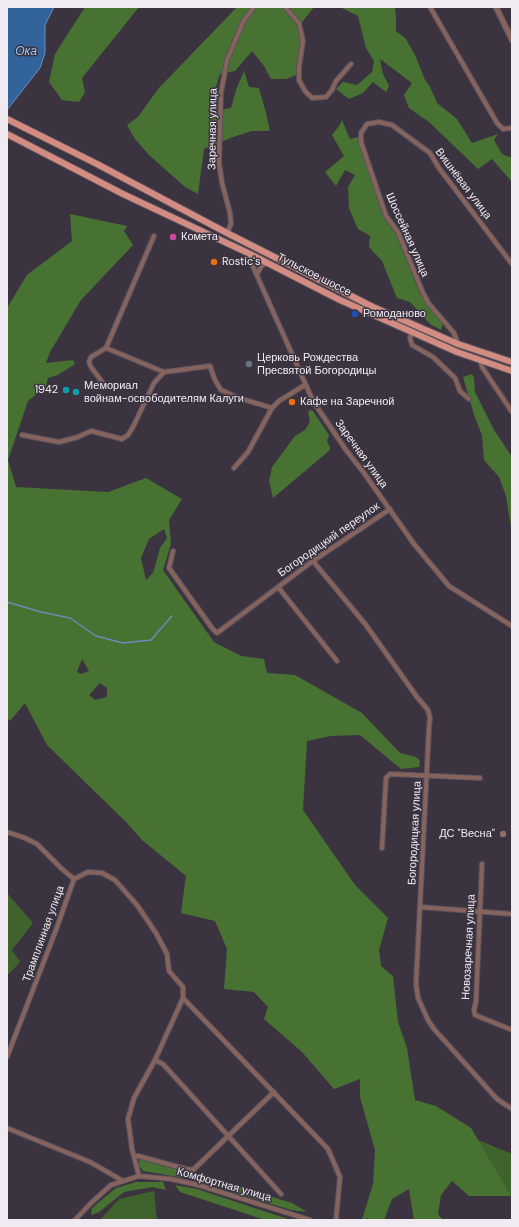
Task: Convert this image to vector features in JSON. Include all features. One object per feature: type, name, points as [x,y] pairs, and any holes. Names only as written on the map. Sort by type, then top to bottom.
[{"type":"main road","name":"Тульское шоссе","points":[[7,119],[373,307],[458,344],[512,362]]},
{"type":"main road","name":"Тульское шоссе","points":[[7,134],[123,194],[248,253],[340,300],[457,352],[512,371]]},
{"type":"street","name":"Заречная улица","points":[[227,233],[231,224],[230,213],[222,183],[219,162],[221,93],[227,60],[243,22],[254,7]]},
{"type":"street","points":[[285,7],[299,23],[303,41],[298,67],[299,80],[305,91],[312,98],[326,97],[332,90],[336,81],[350,64]]},
{"type":"street","points":[[430,7],[497,123],[503,128],[512,128]]},
{"type":"street","points":[[496,7],[512,40]]},
{"type":"street","name":"Вишнёвая улица","points":[[367,124],[379,122],[392,125],[430,153],[439,168],[512,264]]},
{"type":"street","name":"Шоссейная улица","points":[[367,124],[361,133],[361,142],[386,216],[398,232],[429,304],[454,333],[458,344]]},
{"type":"street","points":[[106,387],[89,362],[91,357],[106,348],[154,236]]},
{"type":"street","name":"Заречная улица","points":[[248,253],[305,385],[313,401],[342,444],[414,544],[449,586],[512,626]]},
{"type":"street","points":[[257,274],[262,266],[265,264],[270,264]]},
{"type":"street","points":[[412,332],[410,338],[412,345],[434,357],[454,378],[460,390],[470,399]]},
{"type":"street","points":[[106,348],[164,372],[210,366],[215,380],[221,390],[239,398],[272,408]]},
{"type":"street","points":[[480,360],[482,367],[512,412]]},
{"type":"street","points":[[22,435],[59,442],[78,437],[91,431],[122,439],[128,435],[154,383],[164,372]]},
{"type":"street","points":[[234,468],[248,452],[272,408],[279,401],[305,385]]},
{"type":"street","name":"Богородицкий переулок","points":[[173,550],[169,568],[217,633],[313,561],[390,509]]},
{"type":"street","name":"Богородицкая улица","points":[[313,561],[366,625],[417,697],[428,710],[430,718],[416,984],[418,998],[434,1029],[497,1099],[512,1109]]},
{"type":"street","name":"Богородицкий переулок","points":[[278,587],[337,661]]},
{"type":"street","points":[[382,848],[386,778],[390,774],[480,778]]},
{"type":"street","points":[[7,832],[37,844],[62,869],[74,878]]},
{"type":"street","name":"Новозаречная улица","points":[[482,864],[476,1000],[474,1010],[475,1015],[512,1030]]},
{"type":"street","name":"Трамплинная улица","points":[[7,1057],[56,930],[74,878],[88,872],[102,873],[115,880],[137,905],[156,933],[167,954],[169,970],[183,987],[183,998],[328,1149],[340,1177],[336,1220]]},
{"type":"street","points":[[420,907],[512,914]]},
{"type":"street","points":[[139,1176],[129,1134],[128,1119],[134,1098],[155,1060],[183,998]]},
{"type":"street","points":[[155,1060],[163,1064],[281,1194]]},
{"type":"street","points":[[134,1156],[193,1170],[274,1092]]},
{"type":"street","points":[[7,1128],[90,1162],[123,1181]]},
{"type":"street","name":"Комфортная улица","points":[[75,1220],[111,1185],[139,1176],[171,1179],[198,1185],[310,1220]]},
{"type":"green space","points":[[85,7],[139,7],[82,78],[85,92],[79,102],[62,100],[49,82],[55,54]]},
{"type":"green space","points":[[237,7],[314,7],[299,26],[301,44],[299,74],[286,79],[271,79],[264,66],[252,51],[235,71],[220,74],[208,112],[231,108],[236,90],[244,71],[249,87],[259,88],[270,131],[252,131],[204,149],[198,194],[185,187],[149,155],[135,139],[127,125],[138,117],[158,89]]},
{"type":"green space","points":[[324,7],[395,7],[396,31],[406,39],[437,103],[457,119],[472,143],[498,134],[494,140],[502,154],[512,158],[512,182],[492,159],[478,169],[429,122],[409,108],[404,95],[412,83],[380,59],[383,74],[389,86],[386,92],[373,82],[363,93],[349,99],[336,89],[343,82],[357,85],[372,72],[374,61],[366,48],[358,16],[342,8]]},
{"type":"green space","points":[[342,120],[350,139],[358,137],[384,216],[396,234],[420,294],[443,323],[441,330],[430,324],[410,302],[397,298],[382,261],[369,247],[370,236],[358,229],[349,208],[348,187],[355,175],[345,170],[336,186],[325,172],[344,156],[332,135]]},
{"type":"green space","points":[[70,214],[127,226],[124,231],[133,245],[81,300],[50,352],[46,363],[73,360],[75,364],[58,375],[48,378],[46,387],[28,401],[8,460],[16,487],[108,492],[146,478],[182,499],[169,520],[171,544],[163,570],[214,642],[241,656],[264,659],[267,673],[295,675],[362,713],[400,753],[416,757],[420,761],[419,767],[401,769],[360,735],[331,736],[307,741],[303,810],[355,885],[388,918],[379,950],[381,966],[393,976],[398,1022],[407,1048],[415,1100],[436,1106],[471,1128],[511,1196],[469,1196],[452,1181],[441,1195],[438,1214],[443,1220],[414,1220],[409,1189],[392,1199],[384,1220],[369,1220],[368,1218],[362,1220],[373,1184],[375,1150],[360,1097],[360,1079],[334,1089],[302,1052],[264,1019],[268,1007],[254,992],[224,989],[227,949],[215,921],[181,913],[186,876],[142,840],[125,821],[47,745],[25,703],[10,721],[7,718],[7,308],[27,275],[72,241]],"holes":[[[164,529],[167,538],[160,548],[153,573],[146,580],[141,558],[149,539]],[[82,659],[89,671],[81,674],[77,672]],[[100,683],[107,688],[107,697],[95,700],[89,695]]]},
{"type":"green space","points":[[472,374],[474,378],[475,392],[494,430],[512,457],[512,533],[506,496],[499,477],[484,460],[482,435],[475,418],[463,377]]},
{"type":"green space","points":[[310,410],[313,411],[329,435],[327,441],[330,450],[273,498],[269,481],[272,467],[295,436],[305,430],[310,422],[308,412]]},
{"type":"green space","points":[[7,893],[33,923],[12,950],[20,962],[8,975],[7,974]]},
{"type":"green space","points":[[476,1139],[512,1154],[512,1196],[511,1196]]},
{"type":"green space","points":[[140,1159],[162,1166],[198,1174],[292,1203],[307,1212],[291,1210],[191,1179],[143,1171],[138,1164]]},
{"type":"green space","points":[[136,1182],[163,1182],[166,1190],[152,1187],[124,1192],[99,1212],[91,1215],[92,1208],[116,1188]]},
{"type":"green space","points":[[175,1185],[197,1189],[291,1220],[265,1220],[180,1192]]},
{"type":"green space","points":[[154,1191],[157,1220],[100,1220],[119,1199]]},
{"type":"water","name":"Ока","points":[[7,7],[54,7],[45,25],[45,53],[40,68],[7,110]]},
{"type":"waterway","points":[[7,602],[41,612],[70,618],[96,636],[123,643],[151,640],[172,616]]},
{"type":"place","name":"Комета","points":[[173,237]]},
{"type":"place","name":"Rostic's","points":[[214,262]]},
{"type":"place","name":"Ромоданово","points":[[355,314]]},
{"type":"place","name":"Церковь Рождества Пресвятой Богородицы","points":[[249,364]]},
{"type":"place","name":"1942","points":[[66,390]]},
{"type":"place","name":"Мемориал войнам-освободителям Калуги","points":[[76,392]]},
{"type":"place","name":"Кафе на Заречной","points":[[292,402]]},
{"type":"place","name":"ДС \"Весна\"","points":[[503,834]]}]
